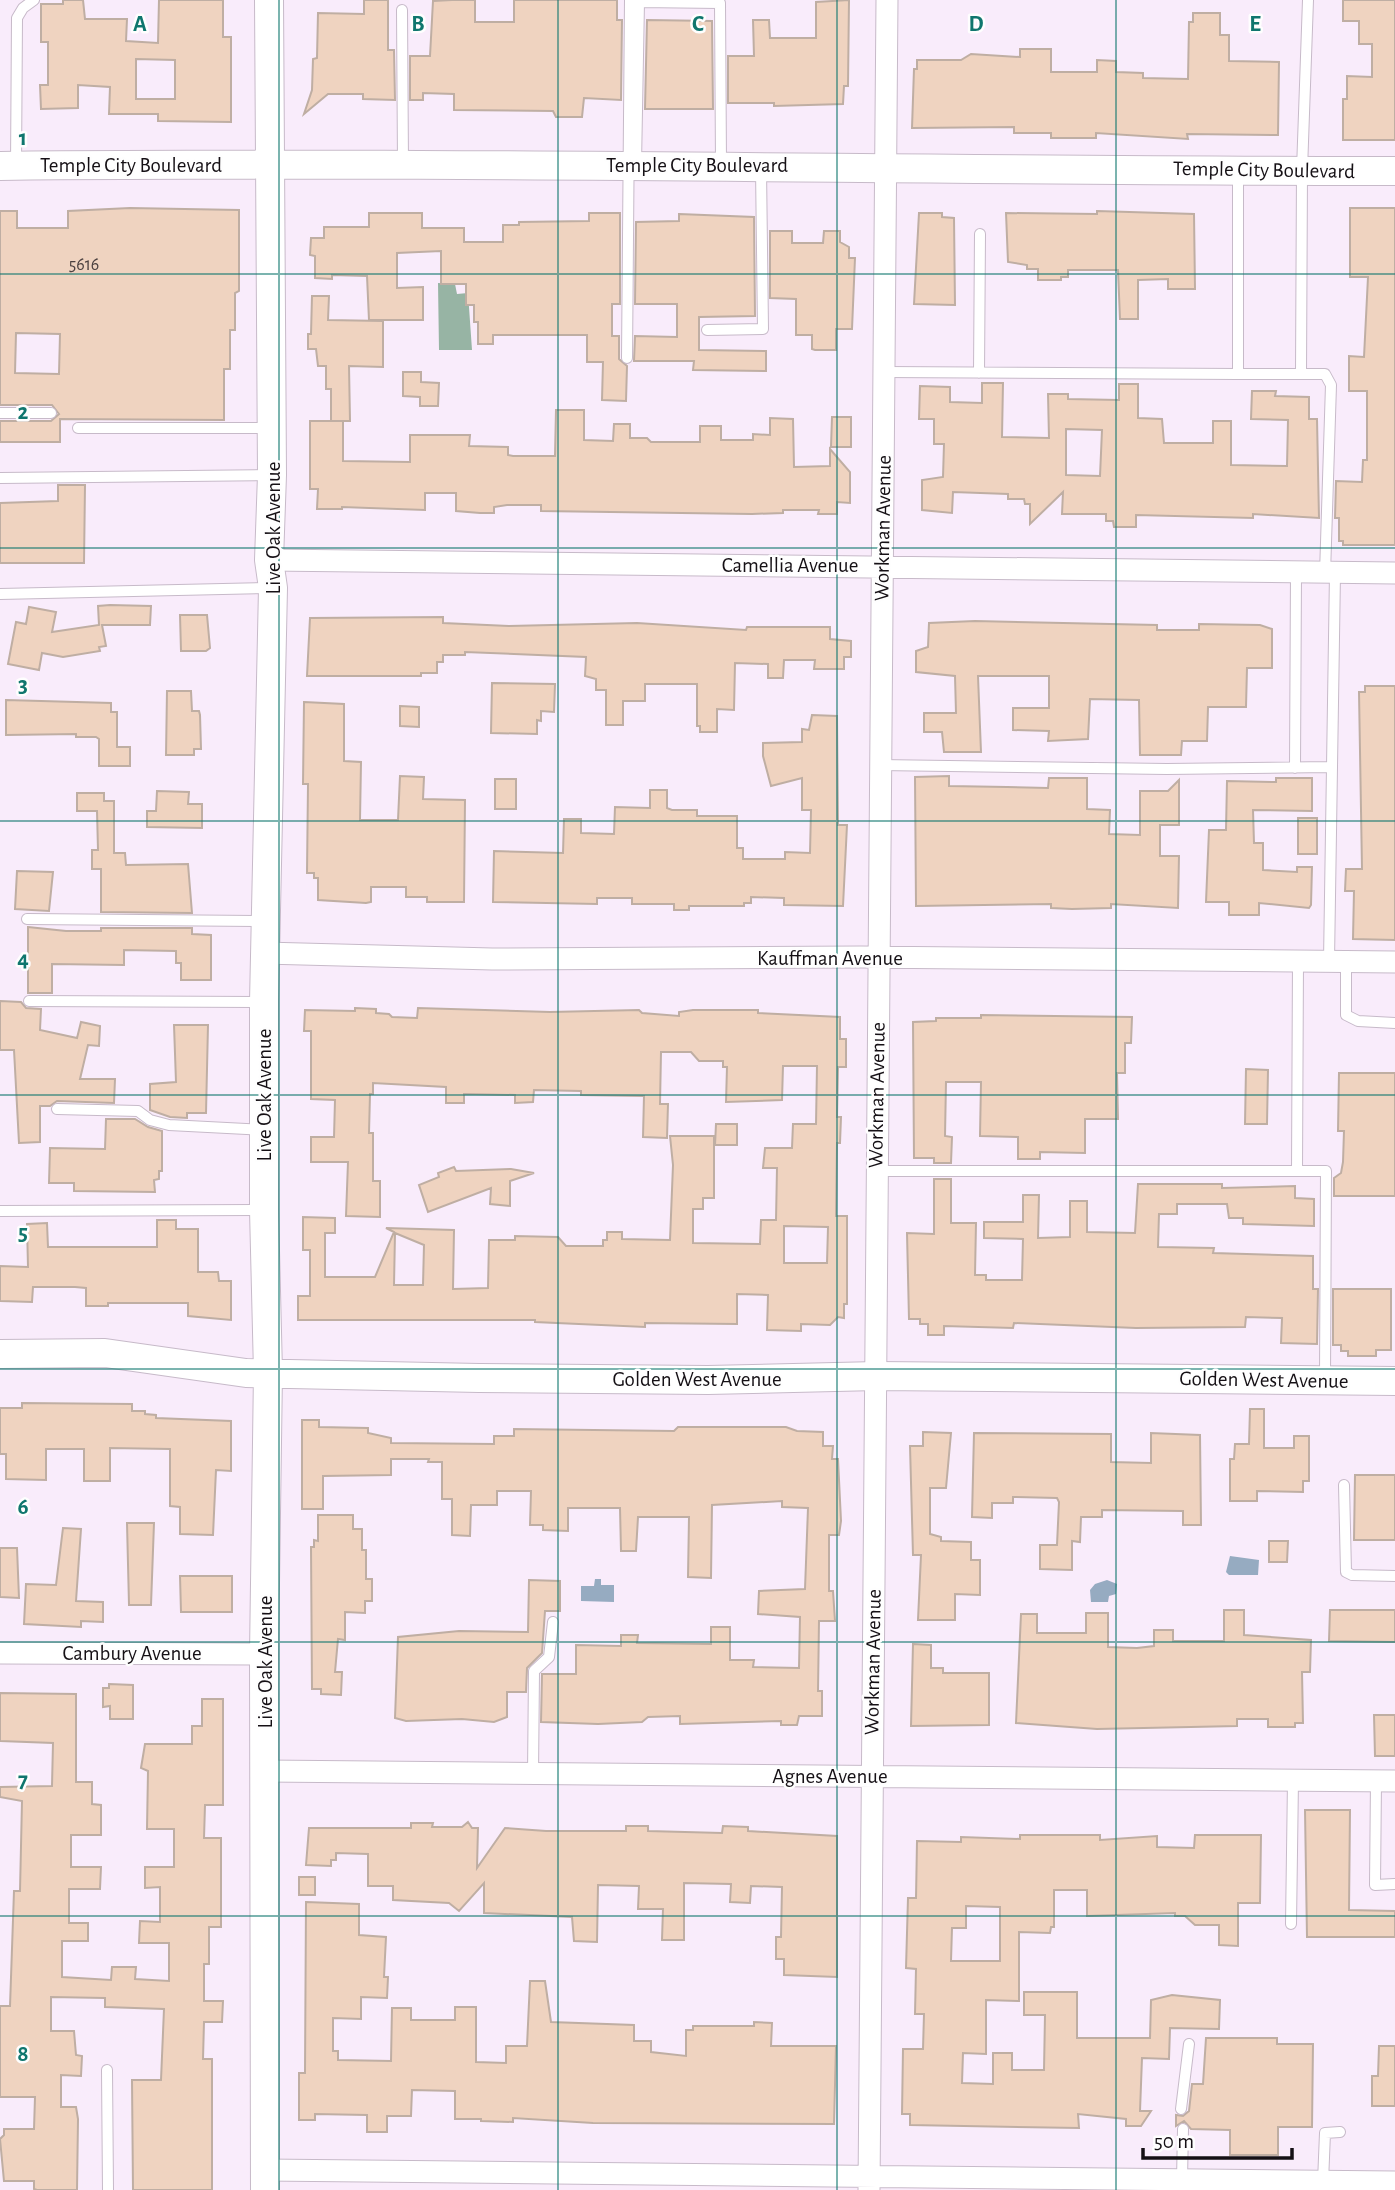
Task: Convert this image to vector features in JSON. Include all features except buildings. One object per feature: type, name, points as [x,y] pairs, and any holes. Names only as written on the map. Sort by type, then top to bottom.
[{"type":"street","name":"Live Oak Avenue","points":[[265,2180],[264,1654],[268,1372],[264,1210],[264,953],[274,588],[269,560],[272,428],[268,164],[269,0]]},
{"type":"street","name":"Workman Avenue","points":[[869,2183],[887,0]]},
{"type":"street","name":"Temple City Boulevard","points":[[8,166],[721,164],[1395,171]]},
{"type":"street","name":"Camellia Avenue","points":[[269,560],[1395,573]]},
{"type":"street","name":"Kauffman Avenue","points":[[264,953],[492,959],[879,958],[1395,962]]},
{"type":"street","name":"Golden West Avenue","points":[[0,1354],[104,1353],[215,1370],[268,1372],[708,1380],[877,1376],[1395,1381]]},
{"type":"street","name":"Cambury Avenue","points":[[0,1653],[264,1654]]},
{"type":"street","name":"Agnes Avenue","points":[[265,1771],[1385,1781]]},
{"type":"street","points":[[265,2180],[1130,2184],[1182,2180],[1207,2185],[1395,2182]]},
{"type":"lane","points":[[8,166],[17,18],[23,8],[34,0]]},
{"type":"lane","points":[[630,0],[632,164]]},
{"type":"lane","points":[[1301,374],[1302,170],[1308,0]]},
{"type":"lane","points":[[627,358],[639,2],[720,3],[721,164]]},
{"type":"lane","points":[[402,10],[403,166]]},
{"type":"lane","points":[[707,330],[762,330],[761,165]]},
{"type":"lane","points":[[1238,169],[1238,374]]},
{"type":"lane","points":[[979,373],[981,234]]},
{"type":"lane","points":[[885,372],[1325,374],[1331,385],[1330,768],[1337,961],[1346,1015],[1373,1023],[1395,1023]]},
{"type":"lane","points":[[0,413],[51,414]]},
{"type":"lane","points":[[78,428],[272,428]]},
{"type":"lane","points":[[0,478],[272,475]]},
{"type":"lane","points":[[1294,768],[1296,573]]},
{"type":"lane","points":[[0,594],[274,588]]},
{"type":"lane","points":[[879,765],[1330,768]]},
{"type":"lane","points":[[27,919],[265,921]]},
{"type":"lane","points":[[1297,1171],[1298,961]]},
{"type":"lane","points":[[29,1001],[264,1002]]},
{"type":"lane","points":[[57,1109],[138,1111],[150,1121],[169,1125],[264,1130]]},
{"type":"lane","points":[[876,1171],[1326,1171],[1325,1381]]},
{"type":"lane","points":[[0,1211],[264,1210]]},
{"type":"lane","points":[[1344,1485],[1346,1572],[1352,1575],[1395,1576]]},
{"type":"lane","points":[[533,1774],[534,1671],[549,1657],[553,1622]]},
{"type":"lane","points":[[1292,1924],[1293,1780]]},
{"type":"lane","points":[[1385,1781],[1375,1885],[1395,1884]]},
{"type":"lane","points":[[1181,2109],[1189,2044]]},
{"type":"lane","points":[[107,2070],[108,2190]]},
{"type":"lane","points":[[1182,2180],[1183,2129]]},
{"type":"lane","points":[[1323,2182],[1325,2133],[1340,2132]]},
{"type":"green space","points":[[438,283],[455,284],[457,294],[468,293],[472,350],[439,350]]},
{"type":"water","points":[[1230,1556],[1259,1560],[1258,1575],[1229,1575],[1226,1572]]},
{"type":"water","points":[[595,1579],[601,1579],[601,1585],[614,1585],[614,1602],[581,1601],[581,1586],[594,1586]]},
{"type":"water","points":[[1107,1580],[1117,1584],[1116,1594],[1109,1596],[1108,1602],[1091,1602],[1090,1590],[1095,1584]]}]
